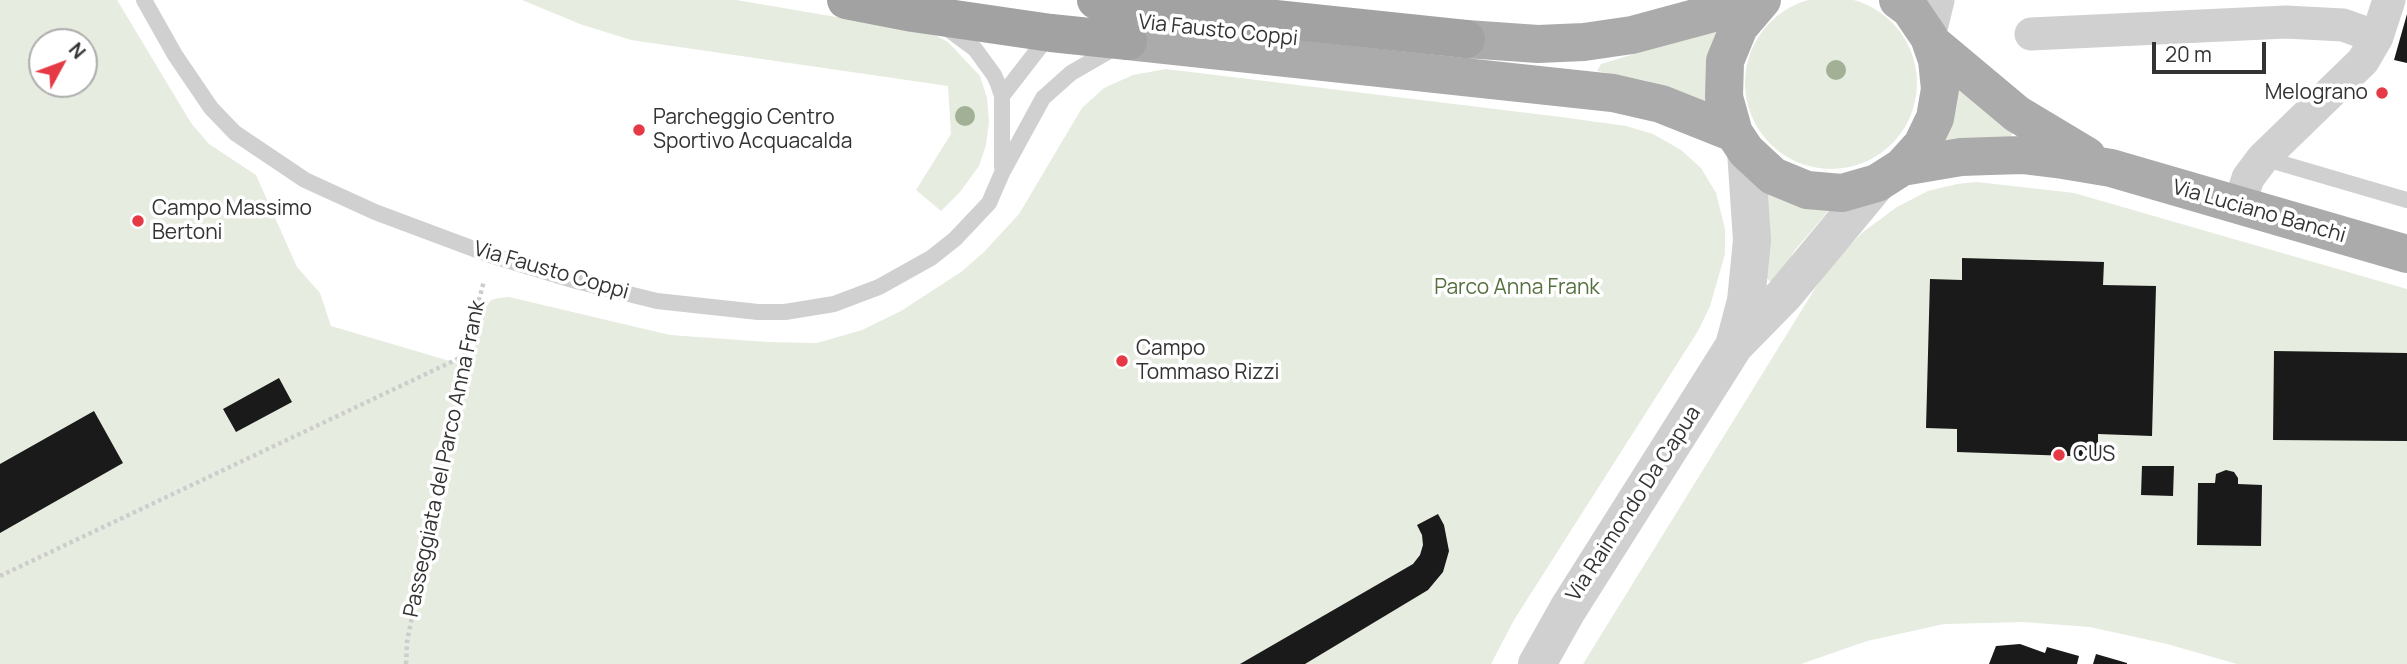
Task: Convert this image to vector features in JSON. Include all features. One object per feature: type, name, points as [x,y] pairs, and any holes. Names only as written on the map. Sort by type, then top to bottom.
[{"type":"highway","points":[[846,0],[913,13],[1075,17],[1466,39]]},
{"type":"highway","points":[[1075,17],[1128,41]]},
{"type":"main road","points":[[1466,39],[1538,44],[1584,42],[1632,35],[1762,0]]},
{"type":"main road","points":[[1740,142],[1724,97],[1725,61],[1739,27],[1762,0]]},
{"type":"main road","name":"Via Luciano Banchi","points":[[1890,175],[1922,145],[1935,118],[1940,89],[1937,60],[1930,40],[1910,9],[1898,0]]},
{"type":"main road","name":"Via Luciano Banchi","points":[[1930,40],[2017,114],[2111,168]]},
{"type":"main road","points":[[1128,41],[1613,93],[1661,104],[1740,142]]},
{"type":"main road","name":"Via Luciano Banchi","points":[[1740,142],[1773,176],[1807,190],[1842,193],[1890,175],[1961,157],[2022,155],[2111,168],[2239,206],[2400,248]]},
{"type":"street","points":[[1930,40],[1938,0]]},
{"type":"street","points":[[2239,206],[2248,178],[2263,158],[2353,72],[2371,49],[2389,0]]},
{"type":"street","points":[[2031,34],[2286,22],[2343,25],[2377,37]]},
{"type":"street","name":"Via Raimondo Da Capua","points":[[1734,346],[1746,301],[1752,240],[1740,142]]},
{"type":"street","name":"Via Raimondo Da Capua","points":[[1537,664],[1568,609],[1734,346],[1784,295],[1890,175]]},
{"type":"lane","name":"Via Fausto Coppi","points":[[144,0],[194,86],[235,133],[274,161],[335,195],[490,256],[657,301],[758,312],[785,312],[834,304],[906,274],[931,258],[974,220],[989,202],[1035,111],[1051,90],[1071,73],[1128,41]]},
{"type":"lane","name":"Via Fausto Coppi","points":[[913,13],[948,28],[975,49],[994,75],[1002,96],[1002,173]]},
{"type":"lane","points":[[1002,96],[1075,17]]},
{"type":"lane","points":[[1426,51],[1450,47],[1466,39]]},
{"type":"lane","points":[[2263,158],[2407,200]]},
{"type":"path","name":"Passeggiata del Parco Anna Frank","points":[[406,664],[407,642],[464,356],[490,256]]},
{"type":"path","points":[[0,576],[464,356]]},
{"type":"green space","points":[[1831,-3],[1864,3],[1892,22],[1911,50],[1917,83],[1911,116],[1892,144],[1864,163],[1831,169],[1798,163],[1770,144],[1751,116],[1745,83],[1751,50],[1770,22],[1798,3]]},
{"type":"green space","name":"Parco Anna Frank","points":[[0,0],[117,0],[191,123],[209,144],[256,175],[297,267],[320,293],[331,326],[470,367],[484,309],[491,300],[509,297],[670,335],[817,343],[862,330],[901,311],[961,272],[984,252],[1019,214],[1082,108],[1104,88],[1133,75],[1166,69],[1561,117],[1626,126],[1653,134],[1681,150],[1701,168],[1716,193],[1725,229],[1725,254],[1710,306],[1698,331],[1514,620],[1491,664],[0,664]]},
{"type":"green space","points":[[522,0],[736,0],[931,33],[948,42],[980,76],[987,98],[989,122],[986,145],[979,166],[960,192],[941,211],[916,190],[951,134],[948,86],[631,40],[580,24]]},
{"type":"green space","points":[[1720,28],[1711,108],[1647,81],[1597,71],[1601,64]]},
{"type":"green space","points":[[1954,85],[2012,132],[2011,140],[1935,146]]},
{"type":"green space","name":"CUS","points":[[1977,182],[2074,193],[2407,289],[2407,664],[2237,664],[2167,644],[2090,627],[2023,622],[1944,624],[1867,641],[1801,664],[1583,664],[1829,266],[1863,232],[1897,207],[1928,191]]},
{"type":"green space","points":[[1757,183],[1830,209],[1795,250],[1776,281],[1769,281],[1765,275]]},
{"type":"building","points":[[2407,14],[2407,63],[2394,60]]},
{"type":"building","points":[[1962,258],[2104,262],[2103,285],[2156,286],[2152,436],[2098,434],[2098,457],[1957,452],[1957,429],[1926,428],[1930,279],[1962,280]]},
{"type":"building","points":[[2274,351],[2407,353],[2407,441],[2273,440]]},
{"type":"building","points":[[279,378],[292,402],[236,432],[223,409]]},
{"type":"building","points":[[94,411],[123,463],[0,533],[0,464]]},
{"type":"building","points":[[2142,466],[2174,466],[2173,496],[2141,495]]},
{"type":"building","points":[[2226,470],[2234,472],[2238,484],[2262,485],[2261,546],[2197,545],[2198,483],[2215,483],[2216,474]]},
{"type":"building","points":[[1438,514],[1444,525],[1449,551],[1443,572],[1428,590],[1305,664],[1240,664],[1413,564],[1423,545],[1417,525]]},
{"type":"building","points":[[2020,644],[2045,653],[2047,647],[2079,656],[2077,664],[1989,664],[1996,646]]},
{"type":"building","points":[[2096,654],[2127,663],[2127,664],[2093,664]]},
{"type":"place","name":"Melograno","points":[[2382,93]]},
{"type":"place","name":"Parcheggio Centro Sportivo Acquacalda","points":[[639,130]]},
{"type":"place","name":"Campo Massimo Bertoni","points":[[138,221]]},
{"type":"place","name":"Campo Tommaso Rizzi","points":[[1122,361]]},
{"type":"place","name":"CUS","points":[[2059,455]]}]
